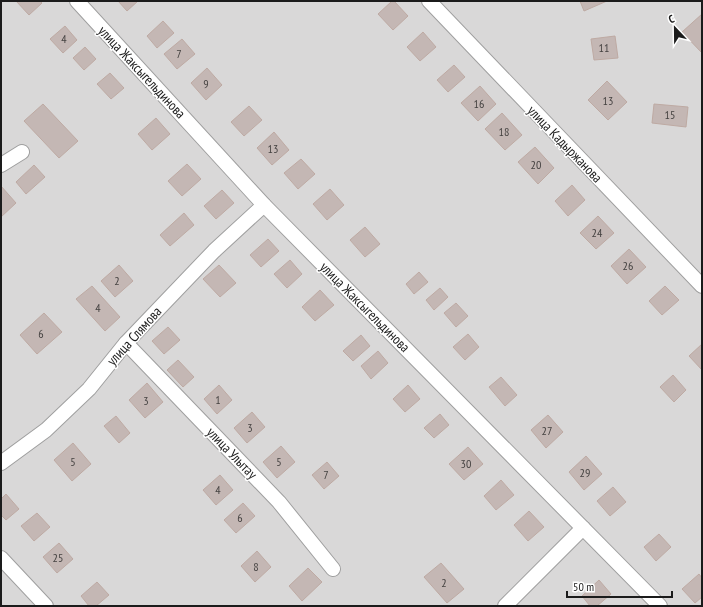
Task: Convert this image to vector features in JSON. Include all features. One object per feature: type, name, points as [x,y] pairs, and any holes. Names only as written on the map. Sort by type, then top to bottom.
[{"type":"street","name":"улица Жаксыгельдинова","points":[[77,1],[264,205],[660,606]]},
{"type":"street","name":"улица Кадыржанова","points":[[428,1],[702,286]]},
{"type":"street","points":[[1,165],[22,152]]},
{"type":"street","name":"улица Слямова","points":[[1,463],[46,430],[89,389],[126,342],[214,251],[264,205]]},
{"type":"street","name":"улица Улытау","points":[[126,342],[280,502],[333,569]]},
{"type":"street","points":[[505,606],[583,528]]},
{"type":"street","points":[[1,558],[46,606]]},
{"type":"shaded area","points":[[1,1],[702,1],[702,606],[1,606]]},
{"type":"building","points":[[16,1],[40,1],[42,3],[29,15]]},
{"type":"building","points":[[118,1],[138,1],[127,11]]},
{"type":"building","points":[[392,1],[394,1],[408,16],[393,30],[378,14]]},
{"type":"building","points":[[580,1],[607,1],[584,11]]},
{"type":"building","points":[[702,14],[702,53],[682,32]]},
{"type":"building","points":[[163,21],[174,33],[157,48],[147,36]]},
{"type":"building","points":[[65,26],[77,40],[63,53],[50,39]]},
{"type":"building","points":[[423,32],[436,47],[420,61],[407,47]]},
{"type":"building","points":[[615,36],[618,58],[594,60],[591,39]]},
{"type":"building","points":[[182,39],[195,54],[177,69],[164,54]]},
{"type":"building","points":[[85,47],[96,59],[84,70],[73,58]]},
{"type":"building","points":[[454,65],[465,77],[448,92],[437,80]]},
{"type":"building","points":[[207,68],[222,85],[206,100],[191,83]]},
{"type":"building","points":[[110,73],[124,88],[111,99],[97,84]]},
{"type":"building","points":[[607,81],[627,102],[608,120],[588,100]]},
{"type":"building","points":[[480,86],[496,104],[478,121],[461,103]]},
{"type":"building","points":[[43,104],[78,141],[59,158],[24,121]]},
{"type":"building","points":[[654,104],[688,107],[686,127],[652,123]]},
{"type":"building","points":[[249,106],[262,120],[244,136],[231,122]]},
{"type":"building","points":[[502,113],[522,135],[505,150],[485,129]]},
{"type":"building","points":[[156,118],[170,134],[152,150],[138,134]]},
{"type":"building","points":[[274,132],[289,150],[272,165],[257,148]]},
{"type":"building","points":[[535,147],[554,168],[538,184],[518,162]]},
{"type":"building","points":[[301,159],[315,174],[298,189],[284,173]]},
{"type":"building","points":[[187,164],[201,179],[182,196],[168,181]]},
{"type":"building","points":[[34,165],[45,177],[26,194],[16,182]]},
{"type":"building","points":[[572,185],[585,200],[568,216],[555,201]]},
{"type":"building","points":[[1,186],[16,203],[1,217]]},
{"type":"building","points":[[330,189],[344,205],[327,220],[313,204]]},
{"type":"building","points":[[222,190],[234,203],[216,219],[204,206]]},
{"type":"building","points":[[184,213],[194,225],[170,246],[160,235]]},
{"type":"building","points":[[598,216],[614,233],[596,249],[580,233]]},
{"type":"building","points":[[365,227],[380,244],[365,257],[350,240]]},
{"type":"building","points":[[268,239],[279,251],[261,267],[250,255]]},
{"type":"building","points":[[629,249],[646,267],[627,284],[611,266]]},
{"type":"building","points":[[290,260],[302,274],[287,288],[274,274]]},
{"type":"building","points":[[119,265],[133,281],[115,297],[101,281]]},
{"type":"building","points":[[219,265],[236,283],[220,297],[203,279]]},
{"type":"building","points":[[419,272],[428,282],[414,294],[406,284]]},
{"type":"building","points":[[92,286],[120,317],[105,331],[76,299]]},
{"type":"building","points":[[665,286],[679,300],[662,315],[649,301]]},
{"type":"building","points":[[440,288],[448,297],[434,310],[426,300]]},
{"type":"building","points":[[320,290],[334,305],[315,321],[302,307]]},
{"type":"building","points":[[456,303],[468,316],[456,327],[444,313]]},
{"type":"building","points":[[44,313],[62,332],[37,354],[20,335]]},
{"type":"building","points":[[168,327],[180,340],[164,354],[152,341]]},
{"type":"building","points":[[468,334],[479,347],[465,360],[453,347]]},
{"type":"building","points":[[361,335],[370,346],[353,361],[343,351]]},
{"type":"building","points":[[702,344],[702,370],[689,356]]},
{"type":"building","points":[[378,351],[388,363],[371,379],[361,366]]},
{"type":"building","points":[[178,360],[194,377],[183,387],[167,370]]},
{"type":"building","points":[[673,375],[686,390],[674,402],[660,387]]},
{"type":"building","points":[[501,377],[517,395],[505,406],[489,387]]},
{"type":"building","points":[[147,383],[163,402],[145,418],[129,400]]},
{"type":"building","points":[[219,385],[232,400],[217,414],[204,399]]},
{"type":"building","points":[[408,385],[420,399],[405,412],[393,399]]},
{"type":"building","points":[[252,412],[265,427],[247,443],[234,428]]},
{"type":"building","points":[[440,414],[449,425],[434,438],[424,428]]},
{"type":"building","points":[[548,415],[563,432],[546,448],[531,430]]},
{"type":"building","points":[[116,416],[130,433],[119,443],[104,426]]},
{"type":"building","points":[[73,443],[91,464],[72,481],[54,460]]},
{"type":"building","points":[[281,446],[295,462],[277,478],[263,462]]},
{"type":"building","points":[[468,447],[483,464],[464,480],[449,464]]},
{"type":"building","points":[[586,456],[602,474],[584,490],[569,472]]},
{"type":"building","points":[[327,462],[339,476],[324,489],[312,475]]},
{"type":"building","points":[[220,475],[233,490],[216,505],[203,490]]},
{"type":"building","points":[[501,480],[514,495],[496,510],[484,496]]},
{"type":"building","points":[[613,487],[626,502],[610,516],[597,501]]},
{"type":"building","points":[[6,494],[19,509],[6,520],[1,515],[1,499]]},
{"type":"building","points":[[243,503],[255,516],[236,533],[224,520]]},
{"type":"building","points":[[529,511],[544,527],[528,541],[514,525]]},
{"type":"building","points":[[37,513],[50,527],[34,541],[21,526]]},
{"type":"building","points":[[659,534],[671,547],[656,561],[644,547]]},
{"type":"building","points":[[59,543],[73,559],[57,573],[43,557]]},
{"type":"building","points":[[257,551],[271,567],[255,582],[241,566]]},
{"type":"building","points":[[441,563],[464,589],[447,603],[424,577]]},
{"type":"building","points":[[308,568],[322,582],[302,601],[289,586]]},
{"type":"building","points":[[699,574],[702,578],[702,597],[695,603],[682,589]]},
{"type":"building","points":[[599,580],[611,594],[597,606],[590,606],[582,596]]},
{"type":"building","points":[[97,582],[109,595],[96,606],[89,606],[81,596]]}]
